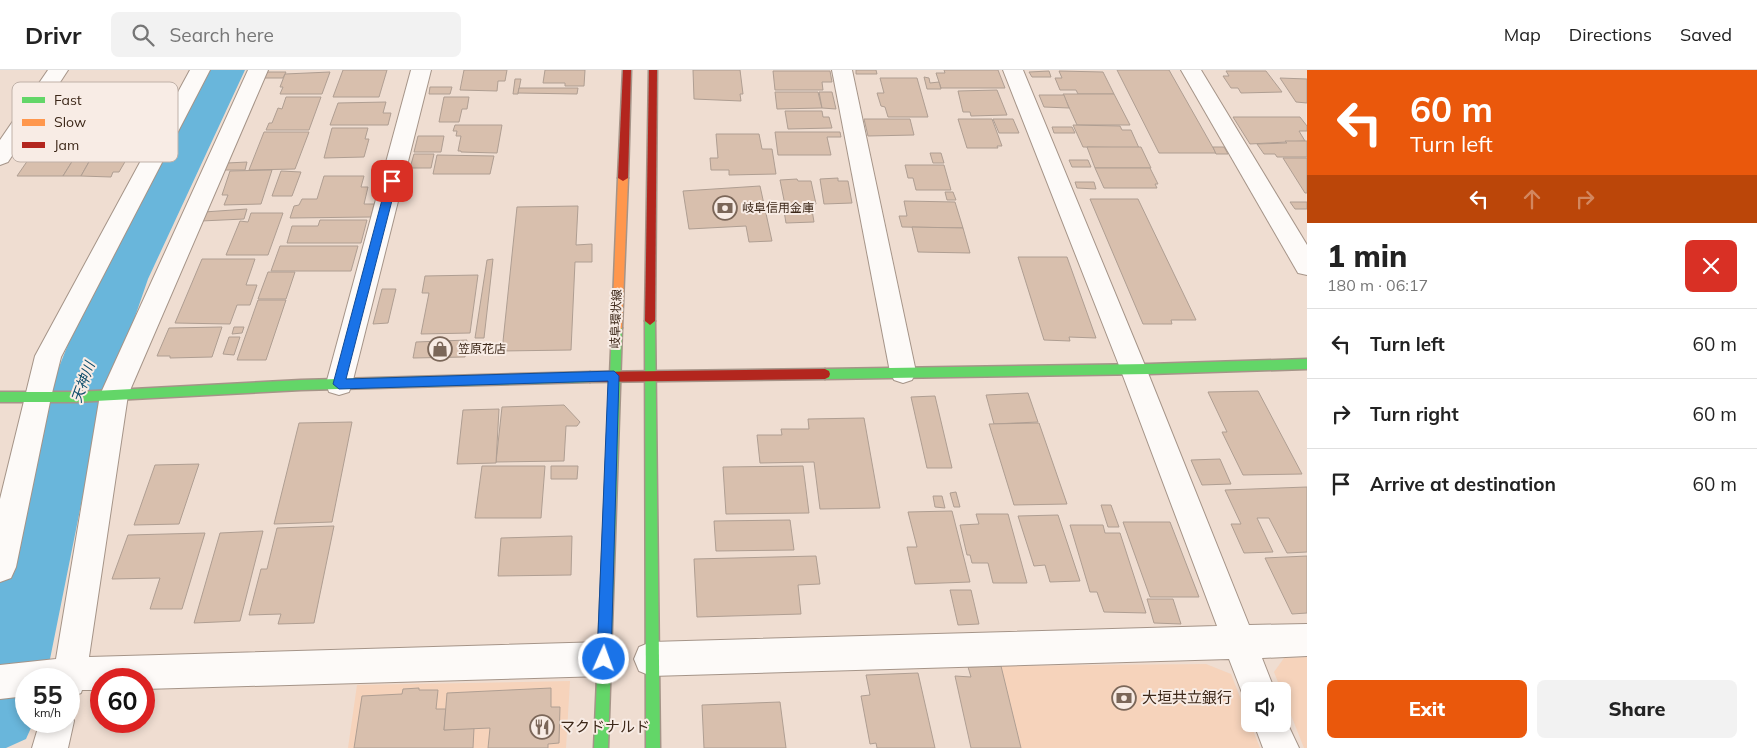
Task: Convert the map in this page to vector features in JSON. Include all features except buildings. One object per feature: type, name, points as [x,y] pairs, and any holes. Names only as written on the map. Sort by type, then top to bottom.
[{"type":"main road","name":"岐阜環状線","points":[[601,748],[627,70]]},
{"type":"main road","points":[[653,70],[649,375],[651,659],[654,748]]},
{"type":"main road","points":[[0,397],[41,398],[339,384],[649,375],[1307,364]]},
{"type":"street","points":[[50,82],[58,70]]},
{"type":"street","points":[[178,111],[200,70]]},
{"type":"street","points":[[70,668],[108,395],[258,70]]},
{"type":"street","points":[[339,384],[421,70]]},
{"type":"street","points":[[842,70],[903,372]]},
{"type":"street","points":[[1013,70],[1133,368],[1255,682]]},
{"type":"street","points":[[1191,70],[1307,266]]},
{"type":"street","points":[[0,157],[12,139]]},
{"type":"street","points":[[0,567],[41,398],[48,356],[151,162]]},
{"type":"street","points":[[651,659],[1307,640]]},
{"type":"street","points":[[80,677],[604,659]]},
{"type":"street","points":[[0,682],[15,680]]},
{"type":"street","points":[[1274,732],[1281,748]]},
{"type":"street","points":[[50,748],[54,733]]},
{"type":"shaded area","points":[[1307,657],[1307,748],[1304,748],[1291,715],[1291,682],[1278,682],[1274,672],[1284,658]]},
{"type":"shaded area","name":"大垣共立銀行","points":[[1206,664],[1231,674],[1241,700],[1241,732],[1254,732],[1260,748],[1019,748],[1000,666]]},
{"type":"shaded area","points":[[570,681],[566,748],[348,748],[357,685]]},
{"type":"waterway","name":"天神川","points":[[0,713],[8,687],[65,430],[121,279],[223,70]]},
{"type":"traffic: fast","points":[[650,321],[653,748]]},
{"type":"traffic: fast","points":[[601,748],[617,328]]},
{"type":"traffic: fast","points":[[825,374],[1149,369],[1307,364]]},
{"type":"traffic: fast","points":[[0,397],[76,397],[301,385],[590,377]]},
{"type":"traffic: slow","points":[[617,328],[623,178]]},
{"type":"traffic: jam","points":[[623,178],[627,70]]},
{"type":"traffic: jam","points":[[650,321],[653,70]]},
{"type":"traffic: jam","points":[[590,377],[825,374]]},
{"type":"place","name":"岐阜信用金庫","points":[[725,208]]},
{"type":"place","name":"笠原花店","points":[[440,349]]},
{"type":"place","name":"大垣共立銀行","points":[[1124,698]]},
{"type":"place","name":"マクドナルド","points":[[542,727]]},
{"type":"route","points":[[392,181],[339,384],[614,376],[604,659]]}]
